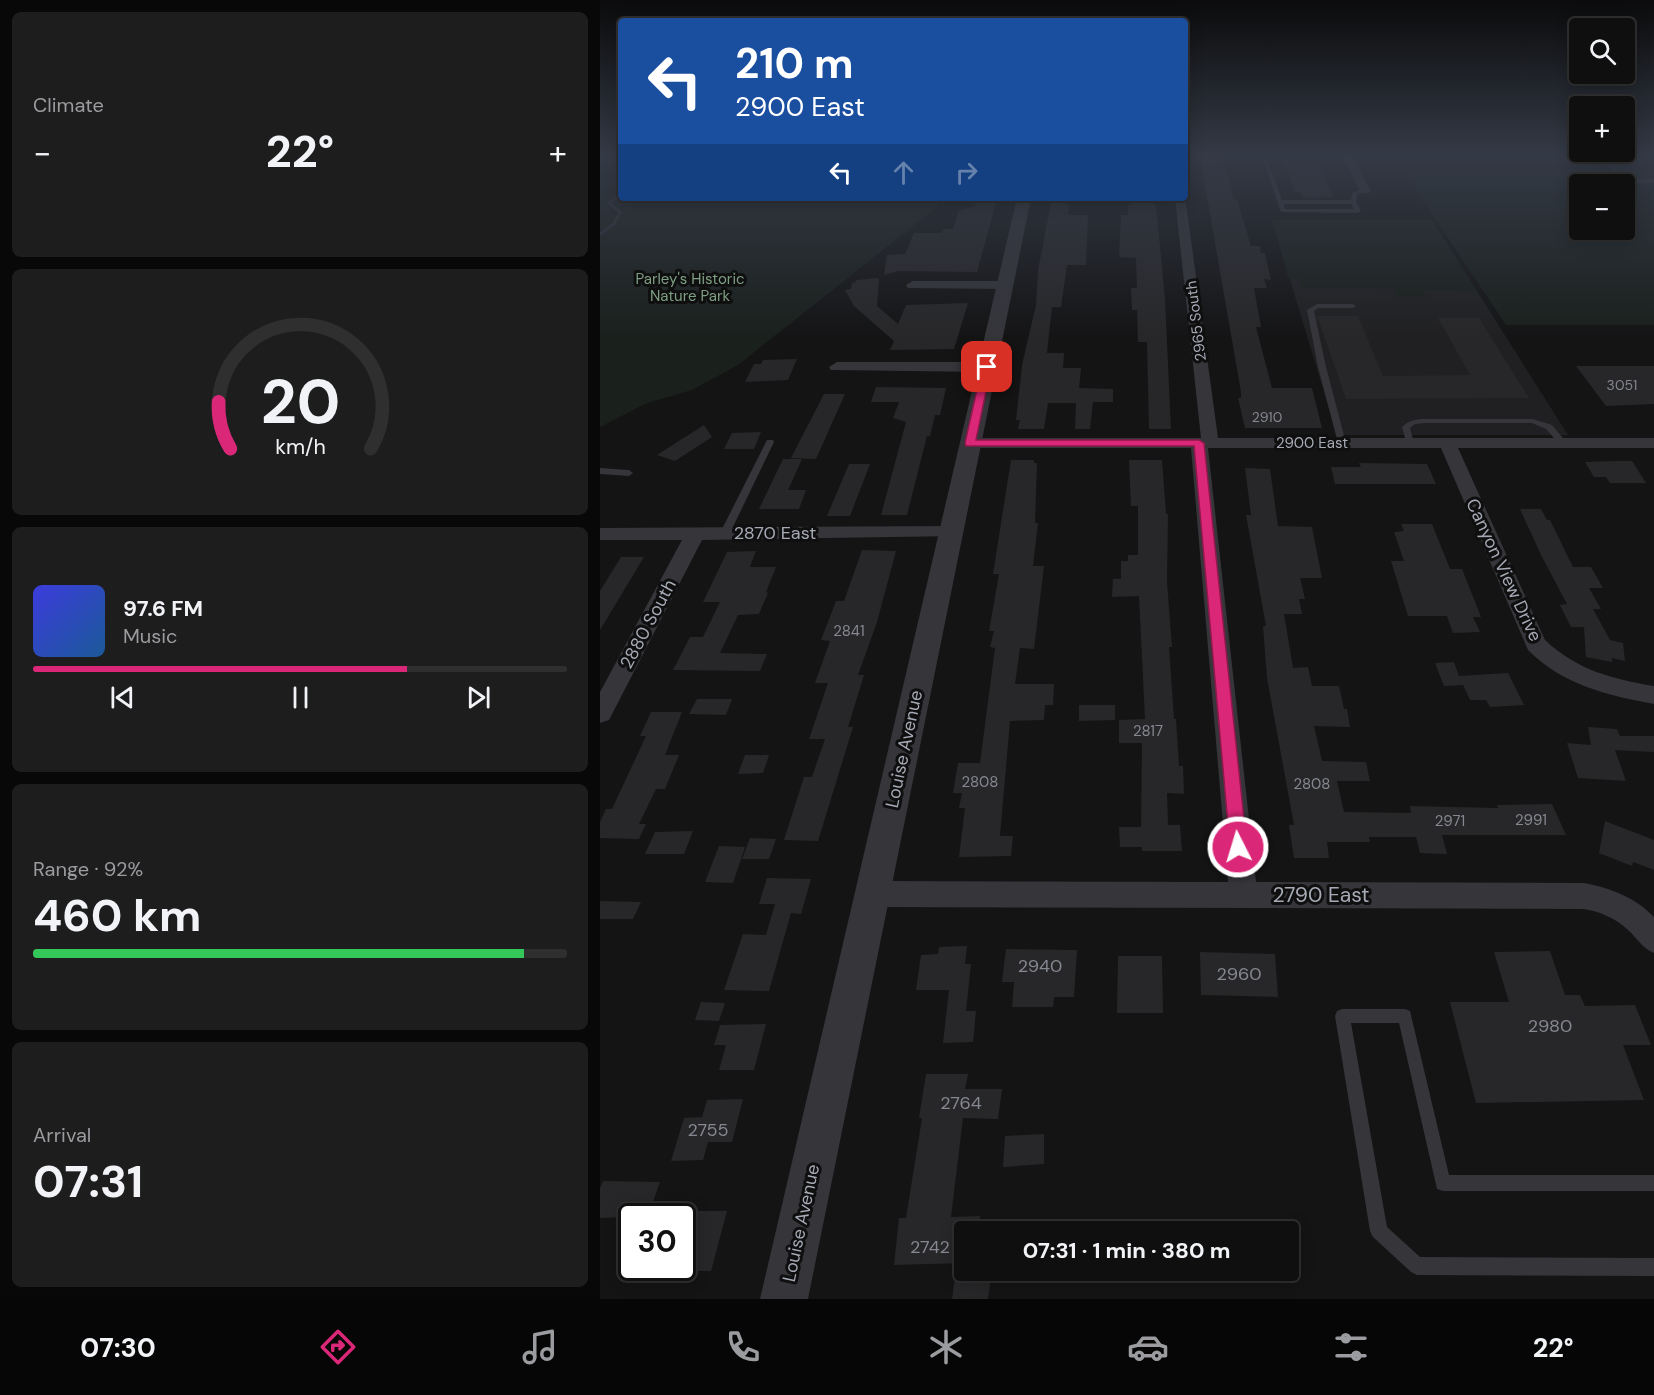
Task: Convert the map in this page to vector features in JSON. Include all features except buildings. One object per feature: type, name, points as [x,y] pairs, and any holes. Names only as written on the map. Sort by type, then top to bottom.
[{"type":"street","name":"Louise Avenue","points":[[784,1299],[1019,217]]},
{"type":"street","name":"2965 South","points":[[1183,217],[1243,895]]},
{"type":"street","points":[[913,285],[1005,285]]},
{"type":"street","points":[[837,367],[987,367]]},
{"type":"street","name":"2900 East","points":[[970,443],[1654,443]]},
{"type":"street","name":"Canyon View Drive","points":[[1447,443],[1536,644],[1555,663],[1582,679],[1598,685],[1654,695]]},
{"type":"street","name":"2870 East","points":[[600,534],[951,532]]},
{"type":"street","name":"2880 South","points":[[600,714],[695,533]]},
{"type":"street","name":"2790 East","points":[[872,894],[1569,895],[1599,898],[1624,909],[1636,917],[1654,939]]},
{"type":"lane","points":[[1342,443],[1310,310],[1317,306],[1353,306]]},
{"type":"lane","points":[[1410,443],[1406,427],[1413,422],[1426,421],[1533,421],[1549,427],[1563,443]]},
{"type":"lane","points":[[725,533],[770,442]]},
{"type":"lane","points":[[600,471],[629,473]]},
{"type":"lane","points":[[1654,1183],[1443,1183],[1405,1016],[1342,1016],[1379,1232],[1417,1266],[1654,1267]]},
{"type":"shaded area","points":[[1272,220],[1432,220],[1568,435],[1337,435]]},
{"type":"green space","name":"Parley's Historic Nature Park","points":[[600,217],[925,217],[738,365],[692,390],[647,403],[600,427]]},
{"type":"green space","points":[[1434,217],[1569,217],[1569,240],[1635,240],[1635,217],[1654,217],[1654,325],[1506,325]]},
{"type":"green space","points":[[1272,220],[1432,220],[1477,291],[1424,290],[1426,297],[1397,297],[1394,289],[1301,288],[1299,279],[1290,280],[1288,277]]},
{"type":"waterway","points":[[600,234],[614,224],[618,217]]},
{"type":"route","points":[[987,367],[970,443],[1199,443],[1238,847]]}]
